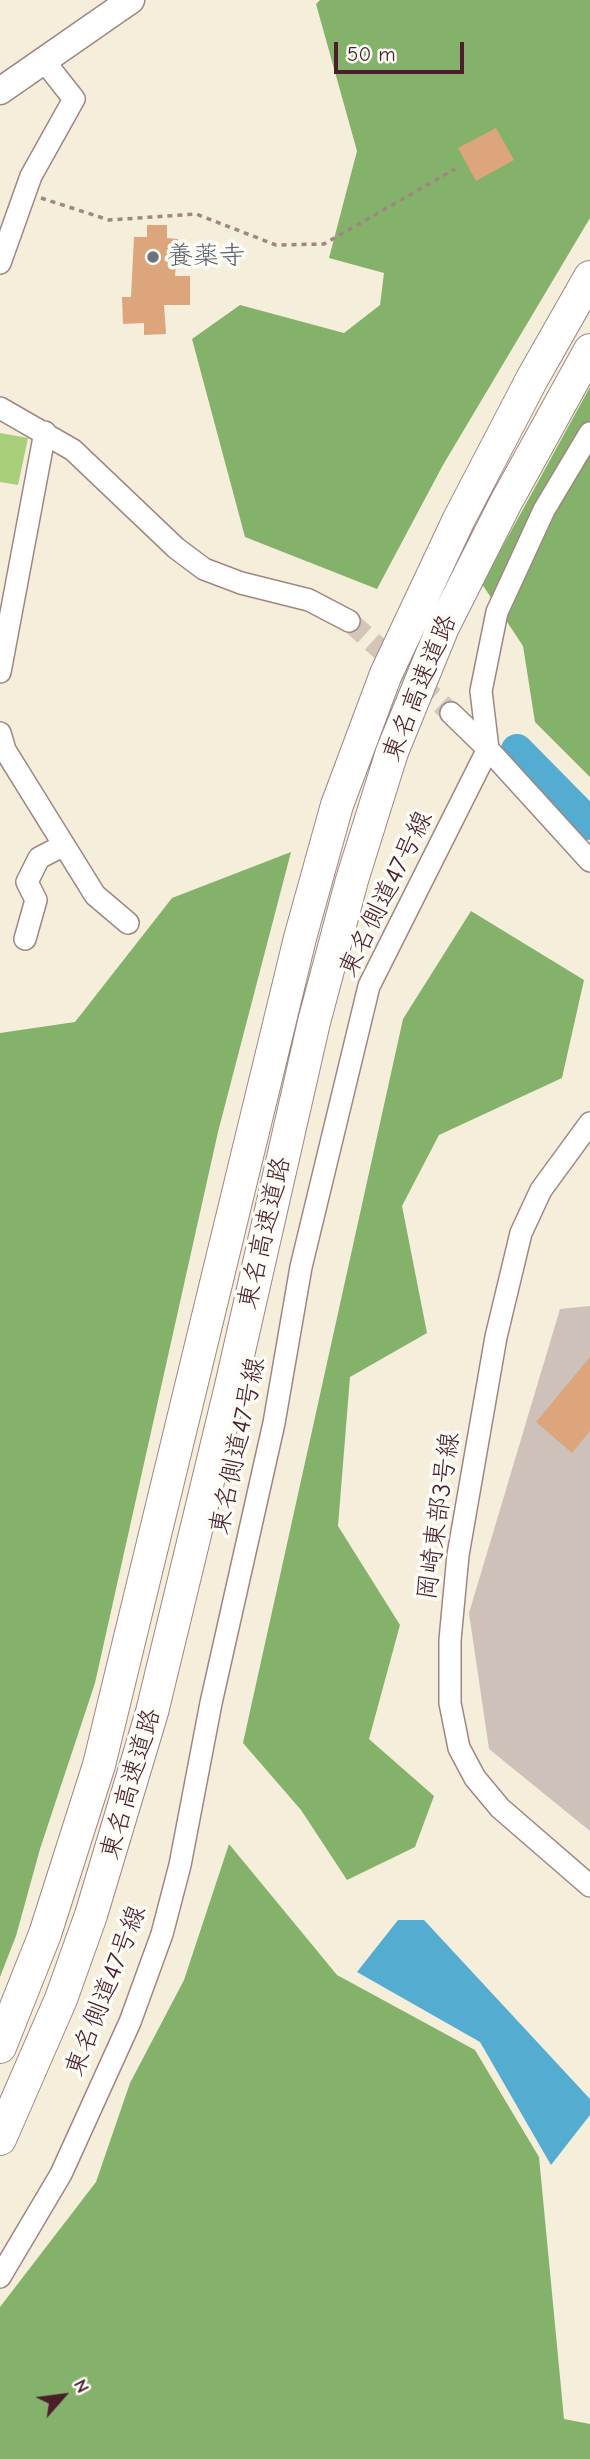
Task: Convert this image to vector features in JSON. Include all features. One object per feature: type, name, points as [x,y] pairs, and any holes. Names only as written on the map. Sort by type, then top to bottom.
[{"type":"highway","name":"東名高速道路","points":[[0,2047],[45,1934],[99,1765],[300,937],[337,805],[386,674],[459,519],[532,379],[590,278]]},
{"type":"highway","name":"東名高速道路","points":[[0,2139],[61,1999],[91,1915],[152,1712],[231,1386],[314,1022],[352,880],[392,752],[449,615],[506,502],[590,350]]},
{"type":"main road","points":[[0,91],[131,0]]},
{"type":"street","points":[[0,263],[25,193],[74,99],[44,61]]},
{"type":"street","points":[[0,408],[45,432],[99,472],[176,548],[204,569],[242,583],[309,600],[349,621]]},
{"type":"street","points":[[0,672],[45,432]]},
{"type":"street","points":[[488,749],[481,691],[497,612],[544,510],[590,433]]},
{"type":"street","points":[[451,713],[488,749],[590,861]]},
{"type":"street","points":[[0,733],[5,750],[95,895],[128,923]]},
{"type":"street","name":"東名側道47号線","points":[[0,2277],[61,2174],[130,2022],[162,1934],[180,1865],[211,1703],[274,1423],[302,1267],[369,986],[488,749]]},
{"type":"street","points":[[25,939],[36,900],[27,882],[38,858],[64,845]]},
{"type":"street","name":"岡崎東部3号線","points":[[590,1123],[541,1190],[521,1233],[496,1337],[458,1555],[450,1640],[450,1703],[459,1748],[475,1778],[500,1808],[590,1886]]},
{"type":"path","points":[[25,193],[109,220],[196,214],[276,245],[324,244],[455,169]]},
{"type":"shaded area","points":[[590,1306],[590,1831],[489,1749],[469,1613],[560,1309]]},
{"type":"green space","points":[[320,0],[590,0],[590,218],[443,465],[377,589],[245,537],[192,339],[240,305],[344,333],[380,305],[384,273],[329,258],[357,151],[316,4]]},
{"type":"green space","points":[[590,387],[590,777],[535,722],[523,646],[482,584]]},
{"type":"green space","points":[[0,433],[28,438],[18,485],[0,482]]},
{"type":"green space","points":[[291,852],[218,1132],[95,1683],[40,1849],[16,1936],[0,1977],[0,1033],[75,1022],[172,898]]},
{"type":"green space","points":[[471,911],[584,980],[562,1078],[439,1135],[402,1206],[427,1333],[350,1377],[338,1526],[400,1625],[369,1739],[434,1796],[415,1847],[347,1880],[301,1810],[243,1743],[403,1019]]},
{"type":"green space","points":[[229,1844],[337,1975],[475,2050],[539,2157],[564,2419],[590,2424],[590,2459],[0,2459],[0,2307],[96,2182],[130,2083],[184,1980]]},
{"type":"water","points":[[398,1920],[424,1920],[590,2099],[590,2115],[551,2165],[480,2042],[357,1972]]},
{"type":"building","points":[[496,128],[514,160],[476,181],[458,148]]},
{"type":"building","points":[[147,225],[167,225],[167,238],[178,239],[175,276],[190,276],[190,305],[164,305],[166,334],[144,335],[144,323],[123,324],[122,297],[131,297],[134,237],[147,237]]},
{"type":"building","points":[[590,1357],[590,1431],[572,1453],[536,1422]]},
{"type":"waterway","points":[[517,750],[590,824]]},
{"type":"tunnel","points":[[349,621],[451,713]]},
{"type":"place","name":"養薬寺","points":[[153,257]]}]
